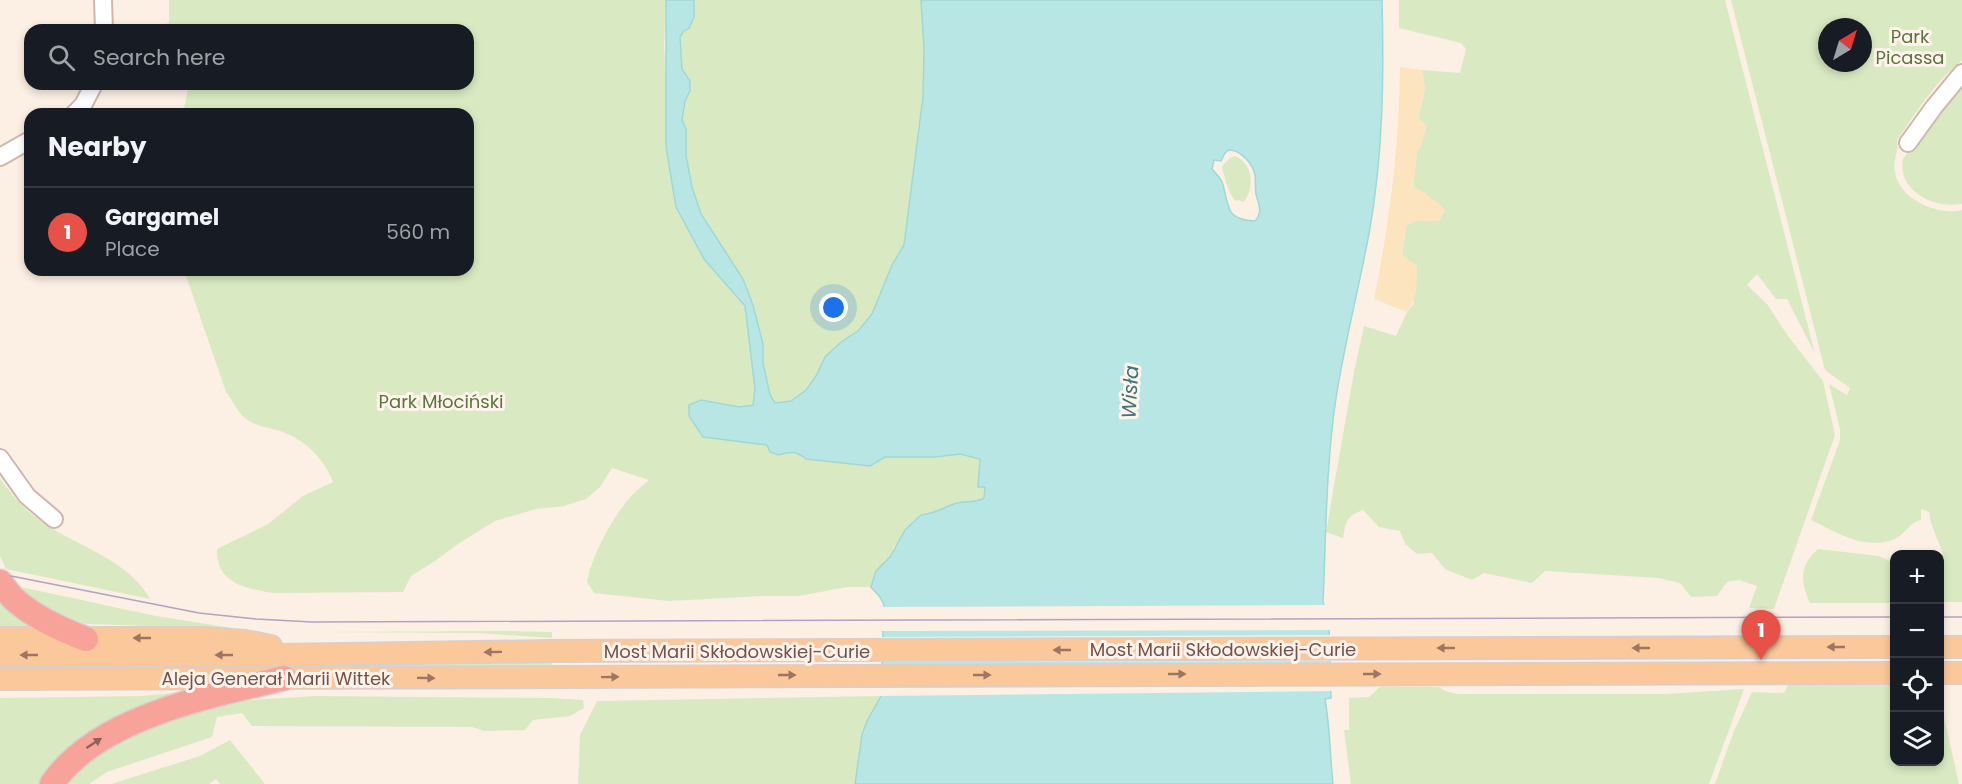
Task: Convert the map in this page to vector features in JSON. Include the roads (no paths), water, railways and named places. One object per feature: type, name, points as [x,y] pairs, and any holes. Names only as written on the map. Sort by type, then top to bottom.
[{"type":"highway","points":[[0,582],[15,600],[26,608],[86,639]]},
{"type":"highway","points":[[52,784],[77,755],[114,731],[192,702],[284,678]]},
{"type":"main road","points":[[0,638],[232,639],[268,645],[304,655]]},
{"type":"main road","name":"Most Marii Skłodowskiej-Curie","points":[[552,651],[1890,647]]},
{"type":"main road","points":[[1944,647],[1962,647]]},
{"type":"main road","name":"Aleja Generał Marii Wittek","points":[[0,655],[304,655],[552,651]]},
{"type":"main road","name":"Most Marii Skłodowskiej-Curie","points":[[552,677],[1890,673]]},
{"type":"main road","points":[[1944,673],[1962,673]]},
{"type":"main road","name":"Aleja Generał Marii Wittek","points":[[0,679],[552,677]]},
{"type":"street","points":[[103,0],[104,24]]},
{"type":"street","points":[[1908,143],[1962,73]]},
{"type":"street","points":[[80,108],[91,90]]},
{"type":"street","points":[[0,157],[24,144]]},
{"type":"street","points":[[0,458],[27,496],[54,519]]},
{"type":"water","name":"Wisła","points":[[666,0],[694,0],[694,17],[689,28],[680,37],[682,69],[690,81],[690,91],[685,101],[682,120],[686,129],[686,156],[692,187],[701,214],[743,279],[753,305],[763,344],[763,363],[770,395],[775,403],[791,401],[806,390],[825,357],[841,342],[858,331],[872,314],[892,265],[904,245],[923,97],[924,48],[921,0],[1382,0],[1383,86],[1378,171],[1370,228],[1336,398],[1328,474],[1323,602],[1329,624],[1331,698],[1325,699],[1333,784],[855,784],[862,735],[881,696],[884,605],[871,587],[876,571],[890,557],[905,530],[921,515],[958,503],[984,498],[985,487],[978,487],[980,459],[960,454],[935,457],[885,457],[870,466],[806,459],[793,452],[778,455],[770,452],[767,445],[703,437],[689,416],[689,405],[701,400],[739,407],[753,405],[755,389],[745,306],[704,259],[676,207],[666,147]],"holes":[[[1229,150],[1246,158],[1254,171],[1260,208],[1255,221],[1239,219],[1231,213],[1222,182],[1212,169],[1214,160],[1221,161],[1225,153]]]},
{"type":"tram line","points":[[11,576],[199,613],[312,622],[1890,617]]},
{"type":"tram line","points":[[1944,617],[1962,617]]},
{"type":"place","name":"Gargamel","points":[[1761,660]]},
{"type":"park label","name":"Park Picassa","points":[[1910,46]]},
{"type":"park label","name":"Park Młociński","points":[[441,401]]}]
